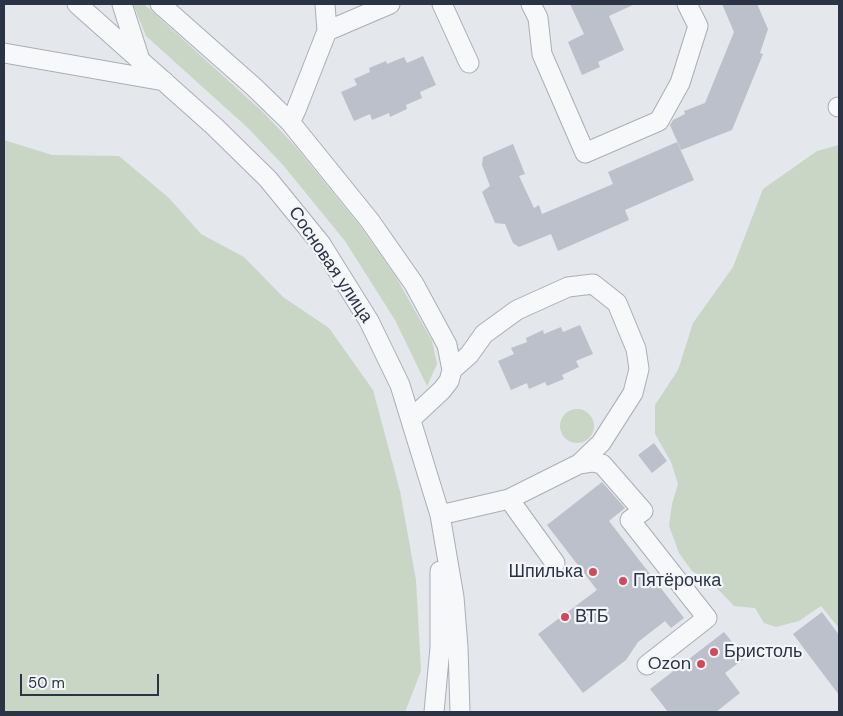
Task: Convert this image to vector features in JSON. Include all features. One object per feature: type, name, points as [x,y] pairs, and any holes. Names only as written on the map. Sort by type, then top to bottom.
[{"type":"street","name":"Сосновая улица","points":[[77,4],[164,80],[250,160],[293,208],[321,244],[345,280],[387,354],[411,419],[440,515],[454,597],[460,712]]},
{"type":"street","points":[[122,4],[139,58]]},
{"type":"street","points":[[160,4],[254,86],[290,122],[370,222],[414,284],[447,344],[452,370],[449,381],[442,390],[411,419]]},
{"type":"street","points":[[290,122],[327,31],[325,4]]},
{"type":"street","points":[[327,31],[390,4]]},
{"type":"street","points":[[442,4],[469,63]]},
{"type":"street","points":[[532,4],[538,18],[542,54],[584,152],[659,120],[680,83],[698,26],[687,4]]},
{"type":"street","points":[[4,54],[164,80]]},
{"type":"street","points":[[440,515],[509,499],[579,464],[601,443],[633,393],[639,369],[636,349],[616,303],[593,284],[568,287],[517,310],[484,334],[469,355],[452,370]]},
{"type":"street","points":[[579,464],[592,462],[602,464],[612,473],[643,511],[630,520],[707,618],[648,666]]},
{"type":"street","points":[[509,499],[555,563]]},
{"type":"street","name":"Сосновая улица","points":[[434,712],[440,648],[440,515]]},
{"type":"green space","points":[[133,4],[144,4],[265,114],[296,147],[360,226],[396,277],[432,341],[437,364],[427,386],[395,320],[345,241],[283,165],[248,128],[146,36]]},
{"type":"green space","points":[[4,140],[52,155],[119,156],[169,198],[201,234],[244,257],[283,297],[329,328],[373,390],[400,491],[416,580],[421,671],[405,712],[4,712]]},
{"type":"green space","points":[[839,145],[839,628],[821,606],[799,621],[776,627],[764,623],[755,608],[734,606],[713,584],[692,571],[679,553],[669,526],[672,504],[678,484],[671,462],[655,434],[655,405],[678,370],[693,323],[733,267],[763,189],[817,151]]},
{"type":"green space","points":[[577,409],[584,410],[589,414],[593,419],[593,433],[589,438],[584,442],[577,443],[570,442],[565,438],[561,433],[560,426],[561,419],[565,414],[570,410]]},
{"type":"building","points":[[570,4],[635,4],[609,16],[624,50],[598,62],[600,67],[582,75],[568,42],[584,34]]},
{"type":"building","points":[[722,4],[757,4],[768,29],[760,53],[763,54],[732,130],[681,150],[670,125],[673,120],[685,114],[684,111],[705,103],[734,32]]},
{"type":"building","points":[[423,56],[436,85],[420,92],[422,98],[406,105],[407,109],[390,117],[389,113],[372,120],[370,114],[354,121],[341,92],[357,85],[354,79],[370,72],[369,68],[386,61],[387,64],[404,57],[407,63]]},
{"type":"building","points":[[677,142],[694,180],[625,210],[629,220],[558,251],[551,234],[519,247],[513,243],[505,224],[495,223],[482,192],[490,186],[482,165],[483,157],[513,144],[525,174],[519,176],[534,208],[539,205],[542,214],[613,184],[608,172]]},
{"type":"building","points":[[580,325],[593,354],[576,361],[579,367],[562,375],[564,379],[547,386],[545,382],[529,389],[527,383],[511,390],[498,361],[514,354],[511,348],[527,342],[526,338],[543,330],[544,334],[561,327],[563,332]]},
{"type":"building","points":[[654,443],[667,461],[652,473],[638,455]]},
{"type":"building","name":"Пятёрочка","points":[[602,482],[625,508],[609,521],[684,618],[671,628],[665,621],[638,642],[626,660],[583,693],[538,634],[597,590],[547,525]]},
{"type":"building","points":[[822,612],[839,635],[839,695],[793,634]]},
{"type":"building","points":[[724,632],[745,658],[725,673],[740,693],[716,712],[668,712],[650,689]]},
{"type":"place","name":"Шпилька","points":[[593,572]]},
{"type":"place","name":"Пятёрочка","points":[[623,581]]},
{"type":"place","name":"ВТБ","points":[[565,617]]},
{"type":"place","name":"Бристоль","points":[[714,652]]},
{"type":"place","name":"Ozon","points":[[701,664]]}]
